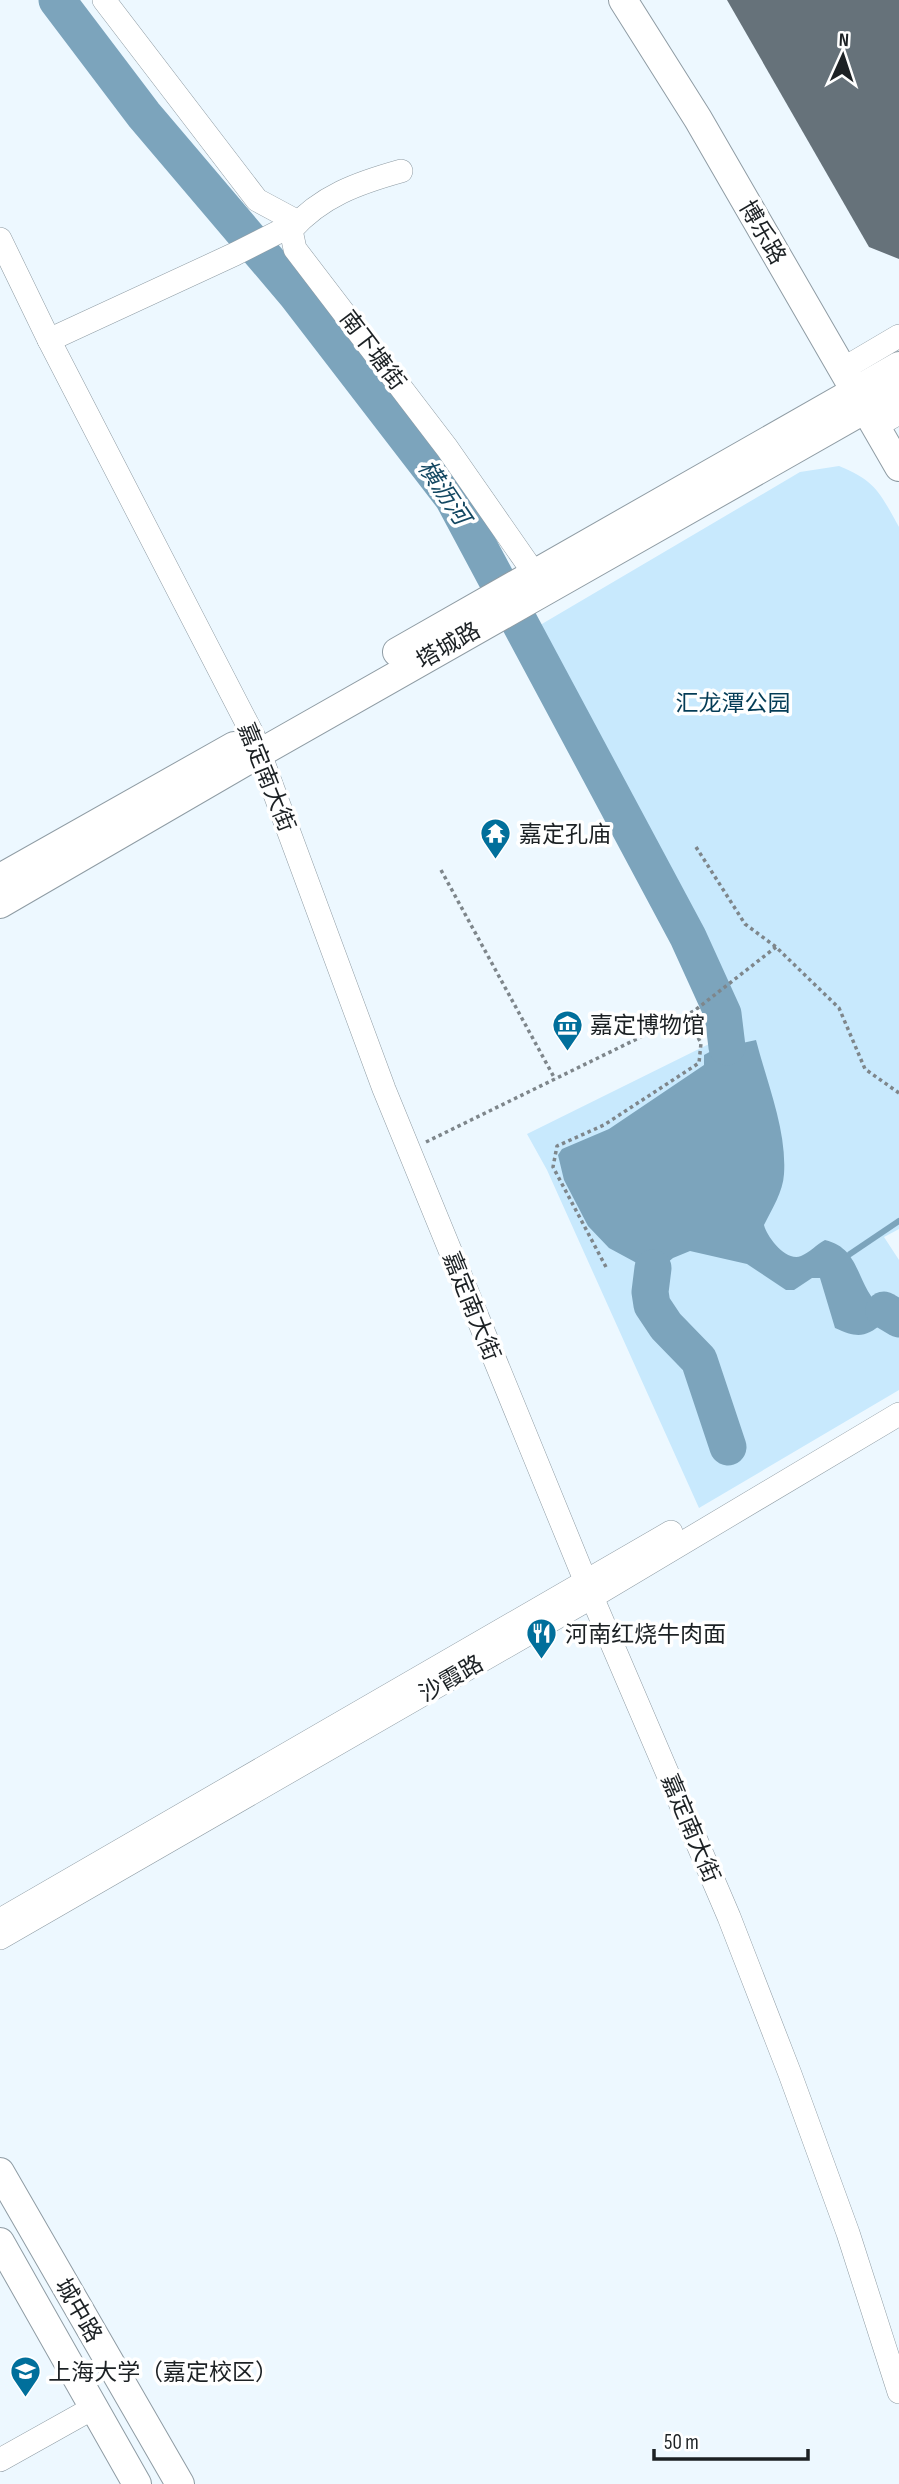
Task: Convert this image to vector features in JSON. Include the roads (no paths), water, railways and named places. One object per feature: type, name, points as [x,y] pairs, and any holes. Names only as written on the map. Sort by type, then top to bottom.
[{"type":"main road","name":"博乐路","points":[[623,0],[868,402],[899,467]]},
{"type":"main road","name":"塔城路","points":[[868,402],[899,366]]},
{"type":"main road","name":"塔城路","points":[[0,878],[256,744],[489,611],[529,584],[868,402],[899,390]]},
{"type":"main road","name":"塔城路","points":[[0,904],[256,744]]},
{"type":"main road","name":"城中路","points":[[0,2172],[180,2484]]},
{"type":"main road","name":"城中路","points":[[0,2242],[136,2484]]},
{"type":"street","points":[[104,0],[257,200],[298,222]]},
{"type":"street","points":[[49,340],[298,222],[307,212],[355,184],[401,171]]},
{"type":"street","name":"南下塘街","points":[[298,222],[291,230],[295,249],[447,448],[529,584]]},
{"type":"street","name":"嘉定南大街","points":[[0,239],[7,270],[49,340],[256,744],[408,1150],[589,1588],[729,1917],[848,2233],[899,2392]]},
{"type":"street","points":[[868,402],[899,337]]},
{"type":"street","points":[[0,1920],[589,1588],[899,1402]]},
{"type":"street","name":"沙霞路","points":[[0,1938],[589,1588],[899,1414]]},
{"type":"street","points":[[0,2460],[93,2408]]},
{"type":"waterway","name":"横沥河","points":[[57,0],[144,115],[296,294],[453,498],[688,937],[723,1014],[727,1047]]},
{"type":"waterway","points":[[850,1254],[899,1221]]},
{"type":"waterway","points":[[653,1268],[650,1292],[652,1305],[666,1326],[699,1360],[728,1447]]},
{"type":"waterway","name":"横沥河","points":[[884,1310],[899,1319]]},
{"type":"place","name":"嘉定孔庙","points":[[496,861]]},
{"type":"place","name":"嘉定博物馆","points":[[567,1052]]},
{"type":"place","name":"河南红烧牛肉面","points":[[542,1661]]},
{"type":"place","name":"上海大学（嘉定校区）","points":[[25,2399]]},
{"type":"park label","name":"汇龙潭公园","points":[[733,703]]}]
